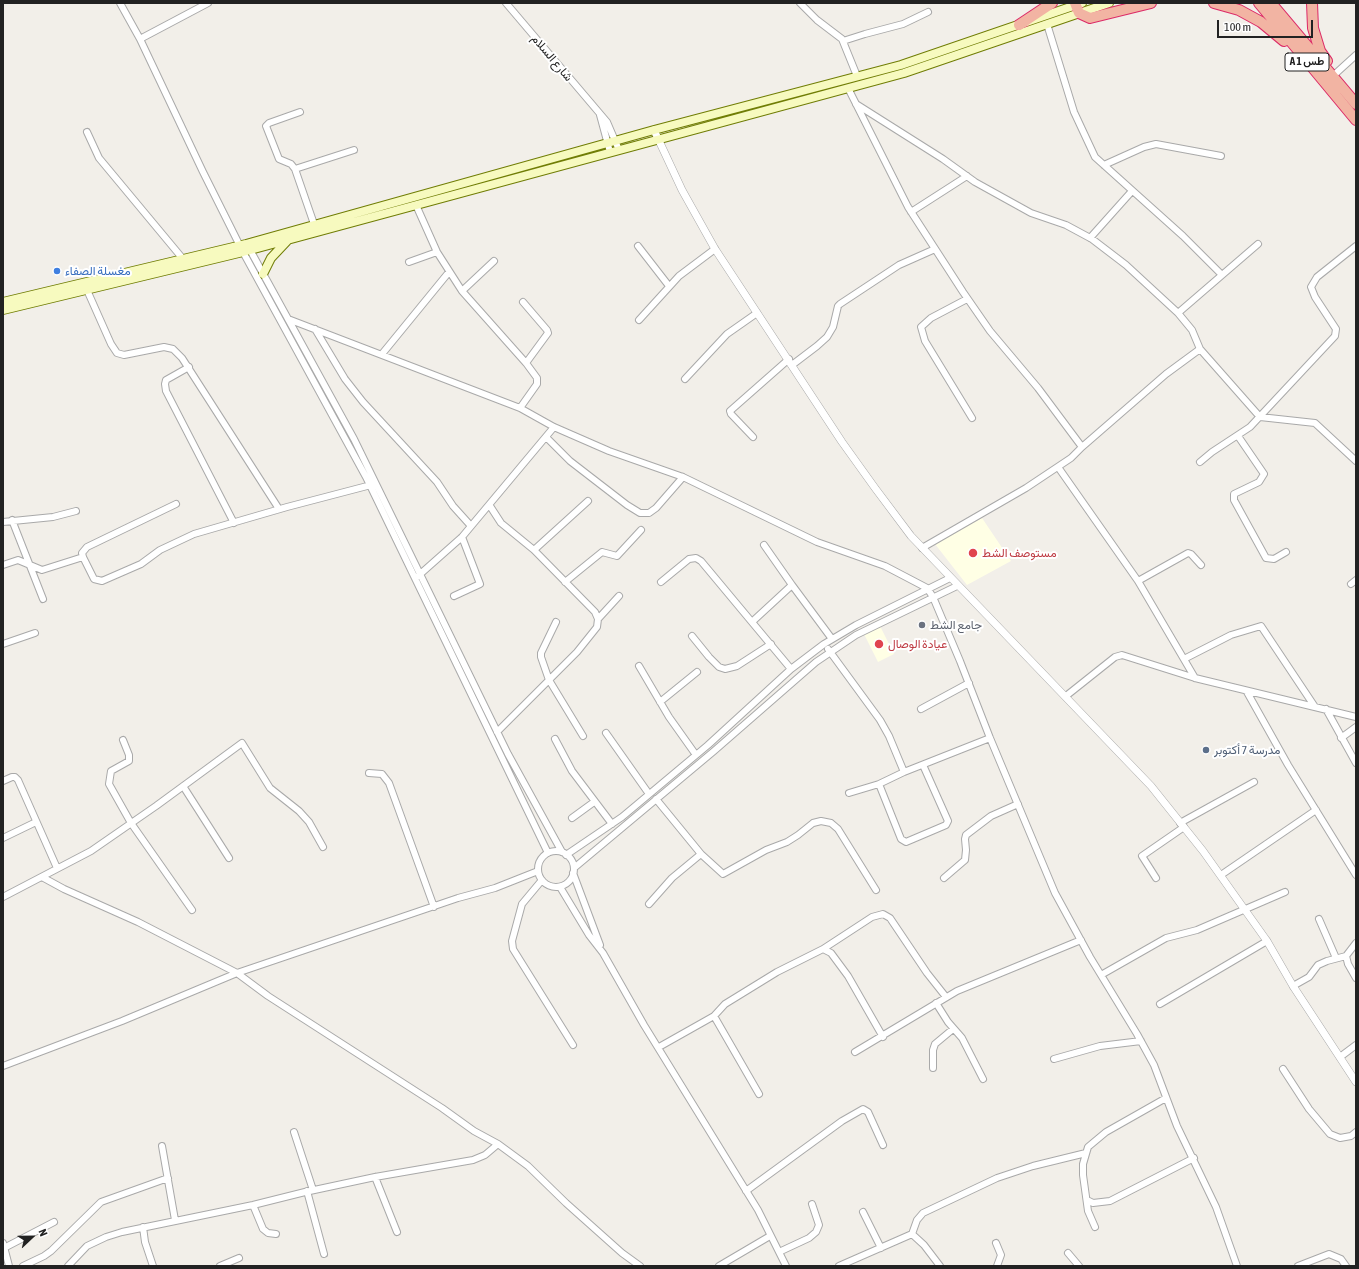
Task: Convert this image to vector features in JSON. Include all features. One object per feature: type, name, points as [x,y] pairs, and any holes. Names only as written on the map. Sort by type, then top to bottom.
[{"type":"highway","points":[[1019,25],[1052,3]]},
{"type":"highway","points":[[1078,6],[1090,18],[1151,3]]},
{"type":"highway","points":[[1214,3],[1238,10],[1261,22],[1303,58]]},
{"type":"highway","name":"A 1 طس","points":[[1259,3],[1303,58],[1356,120]]},
{"type":"highway","name":"A 1 طس","points":[[1271,3],[1336,78],[1356,104]]},
{"type":"highway","points":[[1312,3],[1312,22],[1316,40],[1336,78]]},
{"type":"main road","points":[[3,310],[87,290],[243,246],[314,224],[617,140],[927,57],[1078,6],[1109,3]]},
{"type":"main road","points":[[3,302],[183,259],[243,246],[288,240],[904,73],[1047,24],[1078,6]]},
{"type":"main road","points":[[263,274],[271,258],[288,240]]},
{"type":"street","points":[[120,3],[140,39],[203,172],[371,486],[548,853]]},
{"type":"street","points":[[140,39],[208,3]]},
{"type":"street","name":"شارع السلام","points":[[506,3],[610,126],[620,150]]},
{"type":"street","points":[[800,3],[843,41],[857,76]]},
{"type":"street","points":[[843,41],[903,24],[928,12]]},
{"type":"street","points":[[1047,24],[1076,116],[1091,150],[1104,165],[1183,236],[1222,275]]},
{"type":"street","points":[[1336,78],[1356,55]]},
{"type":"street","points":[[848,88],[911,212],[967,299],[1082,447]]},
{"type":"street","points":[[856,104],[943,159],[967,176],[1031,213],[1066,225],[1090,238],[1126,265],[1178,313],[1192,330],[1200,349],[1260,417],[1315,424],[1356,461]]},
{"type":"street","points":[[300,112],[269,123],[266,126],[279,159],[291,164],[295,169],[314,224]]},
{"type":"street","points":[[599,114],[610,152]]},
{"type":"street","points":[[654,130],[657,140],[682,190],[715,249],[842,442],[911,536],[957,586],[1066,696],[1150,786],[1182,825],[1221,875],[1267,941],[1293,986],[1356,1082]]},
{"type":"street","points":[[87,132],[99,158],[183,259]]},
{"type":"street","points":[[1104,165],[1144,147],[1156,144],[1221,156]]},
{"type":"street","points":[[295,169],[354,150]]},
{"type":"street","points":[[911,212],[967,176]]},
{"type":"street","points":[[1090,238],[1132,191]]},
{"type":"street","points":[[416,205],[437,252],[462,291],[526,363],[537,378],[537,384],[520,408]]},
{"type":"street","points":[[1178,313],[1258,244]]},
{"type":"street","points":[[243,246],[263,274],[354,439],[497,732],[564,854],[570,858],[603,953]]},
{"type":"street","points":[[638,246],[669,286]]},
{"type":"street","points":[[1200,462],[1212,452],[1238,436],[1260,417],[1335,336],[1336,329],[1315,297],[1311,287],[1317,277],[1356,246]]},
{"type":"street","points":[[639,320],[669,286],[688,268],[715,249]]},
{"type":"street","points":[[753,437],[731,414],[730,411],[790,362],[817,346],[833,327],[838,306],[840,304],[899,265],[935,249]]},
{"type":"street","points":[[409,262],[437,252]]},
{"type":"street","points":[[462,291],[494,261]]},
{"type":"street","points":[[382,354],[449,272]]},
{"type":"street","points":[[87,290],[117,353],[124,355],[164,347],[168,347],[177,352],[189,368],[279,509]]},
{"type":"street","points":[[967,299],[930,318],[921,327],[925,341],[972,418]]},
{"type":"street","points":[[523,302],[548,330],[548,333],[526,363]]},
{"type":"street","points":[[685,379],[727,334],[758,313]]},
{"type":"street","points":[[288,319],[520,408],[554,427],[609,451],[683,477],[817,542],[885,566],[927,588],[969,683],[990,738],[1055,893],[1154,1065],[1177,1126],[1194,1158],[1216,1207],[1237,1266]]},
{"type":"street","points":[[315,329],[345,379],[363,402],[437,482],[452,506],[471,526]]},
{"type":"street","points":[[922,548],[1026,488],[1058,467],[1166,374],[1200,349]]},
{"type":"street","points":[[189,368],[166,380],[166,391],[234,523]]},
{"type":"street","points":[[415,579],[462,537],[490,506],[554,427]]},
{"type":"street","points":[[1238,436],[1264,474],[1259,482],[1234,494],[1234,500],[1266,558],[1274,559],[1286,552]]},
{"type":"street","points":[[546,437],[570,461],[627,505],[640,513],[650,513],[656,508],[683,477]]},
{"type":"street","points":[[1058,467],[1138,581],[1195,678]]},
{"type":"street","points":[[176,504],[87,547],[82,553],[82,557],[94,580],[102,582],[141,564],[160,550],[194,534],[279,509],[371,486]]},
{"type":"street","points":[[534,550],[588,501]]},
{"type":"street","points":[[490,506],[501,523],[534,550],[595,612],[598,619],[597,627],[590,636],[497,732]]},
{"type":"street","points":[[3,522],[53,516],[76,511]]},
{"type":"street","points":[[12,520],[43,599]]},
{"type":"street","points":[[565,582],[602,552],[617,556],[641,530]]},
{"type":"street","points":[[454,596],[480,584],[462,537]]},
{"type":"street","points":[[764,545],[832,639]]},
{"type":"street","points":[[1138,581],[1188,553],[1191,554],[1201,565]]},
{"type":"street","points":[[3,565],[18,560],[42,570],[82,557]]},
{"type":"street","points":[[661,582],[689,559],[696,558],[710,571],[753,621],[791,669]]},
{"type":"street","points":[[950,578],[927,588],[824,644],[791,669],[696,754],[612,824],[564,854],[548,853],[540,861],[538,871],[542,880],[550,886],[560,887],[569,882],[573,870],[830,652],[856,635],[957,586]]},
{"type":"street","points":[[753,621],[792,585]]},
{"type":"street","points":[[598,619],[619,596]]},
{"type":"street","points":[[892,607],[897,615]]},
{"type":"street","points":[[556,622],[541,653],[549,680],[583,736]]},
{"type":"street","points":[[1184,659],[1231,635],[1261,626],[1315,707]]},
{"type":"street","points":[[3,644],[35,633]]},
{"type":"street","points":[[692,636],[719,667],[725,669],[737,666],[771,644]]},
{"type":"street","points":[[824,644],[880,720],[889,736],[904,772]]},
{"type":"street","points":[[1066,696],[1115,657],[1122,655],[1195,678],[1247,692],[1356,717]]},
{"type":"street","points":[[639,666],[660,702],[696,754]]},
{"type":"street","points":[[660,702],[696,672]]},
{"type":"street","points":[[921,709],[969,683]]},
{"type":"street","points":[[1247,692],[1356,875]]},
{"type":"street","points":[[1326,709],[1356,763]]},
{"type":"street","points":[[1341,738],[1356,727]]},
{"type":"street","points":[[606,733],[649,794]]},
{"type":"street","points":[[849,793],[879,784],[904,772],[990,738]]},
{"type":"street","points":[[555,739],[572,771],[612,824]]},
{"type":"street","points":[[123,740],[129,755],[129,761],[112,771],[109,784],[131,823],[192,910]]},
{"type":"street","points":[[3,897],[90,851],[183,786],[240,743],[244,744],[270,788],[299,811],[309,822],[323,847]]},
{"type":"street","points":[[879,784],[901,839],[906,842],[946,825],[948,821],[922,765]]},
{"type":"street","points":[[369,773],[382,774],[389,783],[434,907]]},
{"type":"street","points":[[3,781],[12,777],[15,777],[18,780],[57,868]]},
{"type":"street","points":[[1156,878],[1142,856],[1182,825],[1254,782]]},
{"type":"street","points":[[183,786],[229,858]]},
{"type":"street","points":[[656,799],[701,854],[723,874],[766,850],[787,842],[813,823],[821,821],[831,824],[838,829],[876,890]]},
{"type":"street","points":[[572,818],[594,802]]},
{"type":"street","points":[[944,878],[965,860],[966,850],[964,839],[966,835],[990,816],[1018,804]]},
{"type":"street","points":[[1221,875],[1316,810]]},
{"type":"street","points":[[3,838],[36,822]]},
{"type":"street","points":[[649,904],[672,878],[701,854]]},
{"type":"street","points":[[3,1066],[122,1021],[237,973],[473,893],[495,888],[538,871]]},
{"type":"street","points":[[42,877],[64,889],[138,922],[237,973],[268,996],[442,1108],[474,1131],[498,1144],[528,1166],[566,1203],[637,1265]]},
{"type":"street","points":[[542,880],[522,904],[512,941],[513,948],[573,1046]]},
{"type":"street","points":[[560,887],[589,935],[603,953],[746,1191],[786,1266]]},
{"type":"street","points":[[1101,975],[1166,938],[1197,930],[1285,892]]},
{"type":"street","points":[[659,1047],[714,1016],[725,1004],[776,972],[823,949],[872,917],[883,914],[890,918],[927,973],[946,997]]},
{"type":"street","points":[[1319,919],[1336,958]]},
{"type":"street","points":[[855,1052],[946,997],[1081,940]]},
{"type":"street","points":[[1160,1004],[1267,941]]},
{"type":"street","points":[[1293,986],[1309,977],[1318,965],[1346,956],[1356,943]]},
{"type":"street","points":[[823,949],[832,953],[848,976],[883,1036]]},
{"type":"street","points":[[1346,956],[1348,964],[1356,978]]},
{"type":"street","points":[[936,1003],[953,1029],[962,1038],[983,1079]]},
{"type":"street","points":[[714,1016],[760,1094]]},
{"type":"street","points":[[933,1068],[933,1050],[935,1044],[953,1029]]},
{"type":"street","points":[[1054,1059],[1100,1046],[1141,1041]]},
{"type":"street","points":[[1340,1056],[1356,1045]]},
{"type":"street","points":[[1283,1069],[1309,1109],[1330,1134],[1340,1138],[1351,1136],[1356,1132]]},
{"type":"street","points":[[1094,1227],[1088,1211],[1082,1175],[1088,1147],[1106,1132],[1166,1098]]},
{"type":"street","points":[[746,1191],[842,1121],[863,1109],[868,1112],[883,1145]]},
{"type":"street","points":[[294,1132],[310,1191],[324,1254]]},
{"type":"street","points":[[68,1266],[87,1246],[106,1237],[143,1227],[253,1205],[376,1177],[473,1160],[485,1155],[498,1144]]},
{"type":"street","points":[[162,1146],[175,1220]]},
{"type":"street","points":[[839,1266],[912,1234],[917,1220],[923,1213],[997,1178],[1033,1166],[1086,1153]]},
{"type":"street","points":[[1087,1200],[1093,1203],[1110,1201],[1194,1158]]},
{"type":"street","points":[[376,1177],[397,1232]]},
{"type":"street","points":[[23,1266],[48,1254],[101,1202],[168,1178]]},
{"type":"street","points":[[779,1252],[809,1238],[816,1232],[819,1225],[812,1204]]},
{"type":"street","points":[[253,1205],[262,1229],[268,1233],[276,1234]]},
{"type":"street","points":[[863,1212],[881,1248]]},
{"type":"street","points":[[9,1266],[4,1245],[54,1222]]},
{"type":"street","points":[[143,1227],[145,1242],[153,1266]]},
{"type":"street","points":[[912,1234],[924,1245],[940,1266]]},
{"type":"street","points":[[719,1266],[770,1236]]},
{"type":"street","points":[[996,1243],[1001,1255],[997,1266]]},
{"type":"street","points":[[1068,1253],[1079,1266]]},
{"type":"street","points":[[1298,1266],[1329,1254],[1341,1259],[1346,1266]]},
{"type":"street","points":[[220,1266],[239,1258]]},
{"type":"shaded area","name":"مستوصف الشط","points":[[982,518],[1011,561],[967,585],[935,544]]},
{"type":"shaded area","name":"عيادة الوصال","points":[[880,626],[894,654],[878,662],[864,634]]},
{"type":"place","name":"مغسلة الصفاء","points":[[57,271]]},
{"type":"place","name":"مستوصف الشط","points":[[973,553]]},
{"type":"place","name":"جامع الشط","points":[[922,625]]},
{"type":"place","name":"عيادة الوصال","points":[[879,644]]},
{"type":"place","name":"مدرسة 7 أكتوبر","points":[[1206,750]]}]
